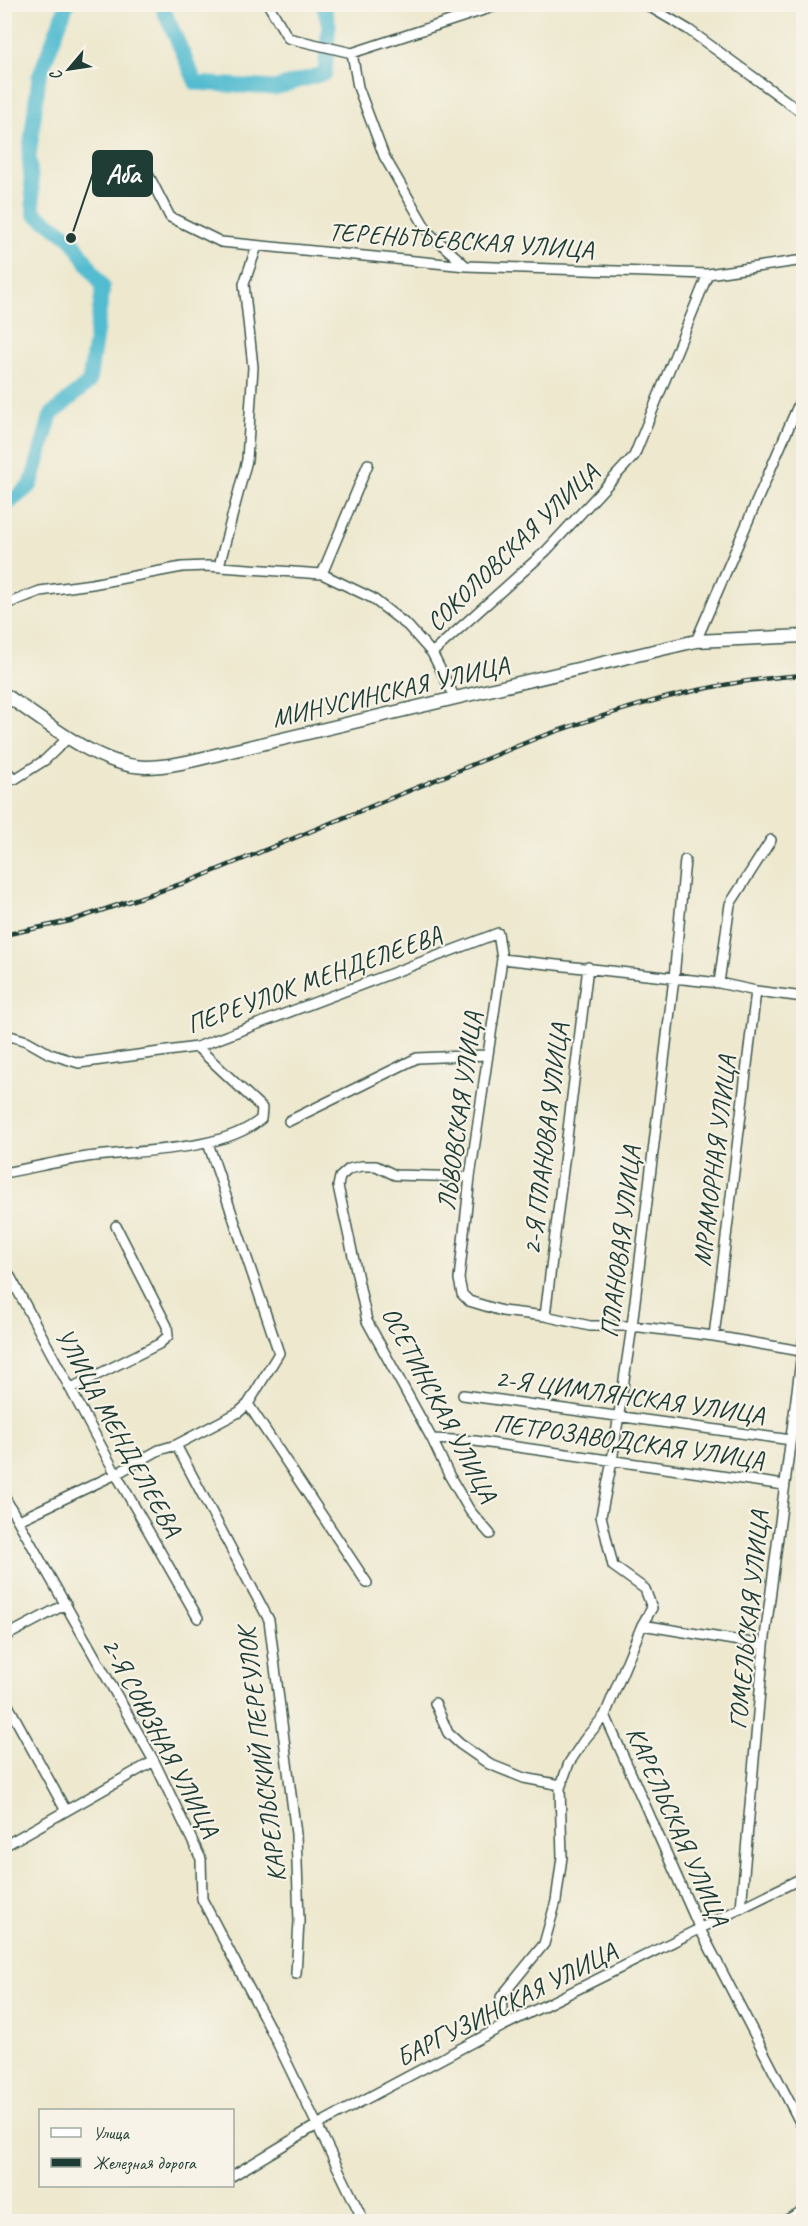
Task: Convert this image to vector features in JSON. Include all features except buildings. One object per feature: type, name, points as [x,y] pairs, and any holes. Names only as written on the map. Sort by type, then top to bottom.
[{"type":"main road","name":"МИНУСИНСКАЯ УЛИЦА","points":[[4,694],[98,756],[124,765],[146,767],[168,765],[696,642],[804,636]]},
{"type":"main road","points":[[786,2222],[804,2212]]},
{"type":"street","points":[[268,4],[288,38],[352,53],[502,4]]},
{"type":"street","points":[[645,4],[689,30],[804,114]]},
{"type":"street","points":[[352,53],[358,87],[384,156],[428,232],[466,266]]},
{"type":"street","name":"ТЕРЕНЬТЬЕВСКАЯ УЛИЦА","points":[[148,174],[170,217],[221,242],[466,266],[708,274],[804,260]]},
{"type":"street","points":[[219,566],[247,460],[253,367],[244,284],[257,246]]},
{"type":"street","name":"СОКОЛОВСКАЯ УЛИЦА","points":[[432,653],[546,551],[634,456],[708,274]]},
{"type":"street","points":[[696,642],[804,392]]},
{"type":"street","points":[[322,573],[368,464]]},
{"type":"street","name":"СОКОЛОВСКАЯ УЛИЦА","points":[[4,605],[40,591],[182,567],[219,566],[322,573],[372,598],[408,627],[432,653],[455,698]]},
{"type":"street","points":[[4,769],[15,779],[45,760],[69,737]]},
{"type":"street","points":[[719,983],[730,904],[771,840]]},
{"type":"street","name":"ПЛАНОВАЯ УЛИЦА","points":[[642,1625],[652,1608],[645,1589],[613,1566],[601,1516],[612,1461],[632,1326],[674,978],[685,860]]},
{"type":"street","name":"ЛЬВОВСКАЯ УЛИЦА","points":[[498,933],[502,958],[470,1177],[459,1280],[462,1294],[469,1301],[502,1311],[545,1316]]},
{"type":"street","name":"ПЕРЕУЛОК МЕНДЕЛЕЕВА","points":[[4,1038],[10,1036],[27,1041],[50,1054],[79,1063],[197,1047],[498,933]]},
{"type":"street","points":[[502,958],[719,983],[756,991],[804,997]]},
{"type":"street","name":"2-Я ПЛАНОВАЯ УЛИЦА","points":[[545,1316],[588,967]]},
{"type":"street","name":"МРАМОРНАЯ УЛИЦА","points":[[714,1336],[756,991]]},
{"type":"street","points":[[4,1173],[85,1158],[208,1143],[250,1128],[261,1119],[262,1108],[197,1047]]},
{"type":"street","points":[[289,1121],[417,1058],[487,1055]]},
{"type":"street","points":[[19,1520],[116,1474],[159,1450],[176,1445],[239,1412],[248,1404],[279,1353],[208,1143]]},
{"type":"street","name":"ОСЕТИНСКАЯ УЛИЦА","points":[[470,1177],[395,1175],[376,1166],[362,1166],[349,1169],[340,1177],[338,1186],[368,1321],[449,1475],[470,1511],[490,1534]]},
{"type":"street","points":[[71,1388],[159,1344],[168,1336],[167,1326],[116,1226]]},
{"type":"street","name":"УЛИЦА МЕНДЕЛЕЕВА","points":[[4,1265],[116,1474],[198,1618]]},
{"type":"street","points":[[545,1316],[590,1326],[632,1326],[714,1336],[801,1351]]},
{"type":"street","name":"ГОМЕЛЬСКАЯ УЛИЦА","points":[[741,1908],[764,1645],[804,1337]]},
{"type":"street","name":"2-Я ЦИМЛЯНСКАЯ УЛИЦА","points":[[463,1395],[791,1440]]},
{"type":"street","points":[[248,1404],[367,1583]]},
{"type":"street","name":"ПЕТРОЗАВОДСКАЯ УЛИЦА","points":[[432,1439],[475,1441],[784,1485]]},
{"type":"street","name":"КАРЕЛЬСКИЙ ПЕРЕУЛОК","points":[[176,1445],[269,1620],[296,1834],[299,1921],[296,1974]]},
{"type":"street","name":"2-Я СОЮЗНАЯ УЛИЦА","points":[[4,1496],[154,1761],[201,1859],[202,1899],[274,2036],[364,2222]]},
{"type":"street","points":[[4,1637],[66,1604]]},
{"type":"street","points":[[605,1715],[642,1625],[764,1645]]},
{"type":"street","points":[[4,1698],[66,1811]]},
{"type":"street","points":[[435,1703],[448,1733],[489,1764],[524,1778],[561,1785]]},
{"type":"street","name":"КАРЕЛЬСКАЯ УЛИЦА","points":[[503,2026],[501,1997],[544,1944],[556,1900],[562,1857],[561,1785],[569,1763],[585,1738],[605,1715],[700,1929],[804,2130]]},
{"type":"street","points":[[4,1846],[154,1761]]},
{"type":"street","name":"БАРГУЗИНСКАЯ УЛИЦА","points":[[234,2174],[317,2125],[503,2026],[804,1877]]},
{"type":"waterway","points":[[4,507],[31,485],[51,415],[89,382],[103,287],[71,238],[34,213],[29,156],[39,77],[67,4]]},
{"type":"waterway","points":[[161,4],[196,83],[275,88],[325,73],[329,25],[323,4]]},
{"type":"railway","points":[[4,935],[70,921],[190,881],[537,738],[603,716],[701,689],[804,675]]},
{"type":"place","name":"Аба","points":[[71,238]]}]
